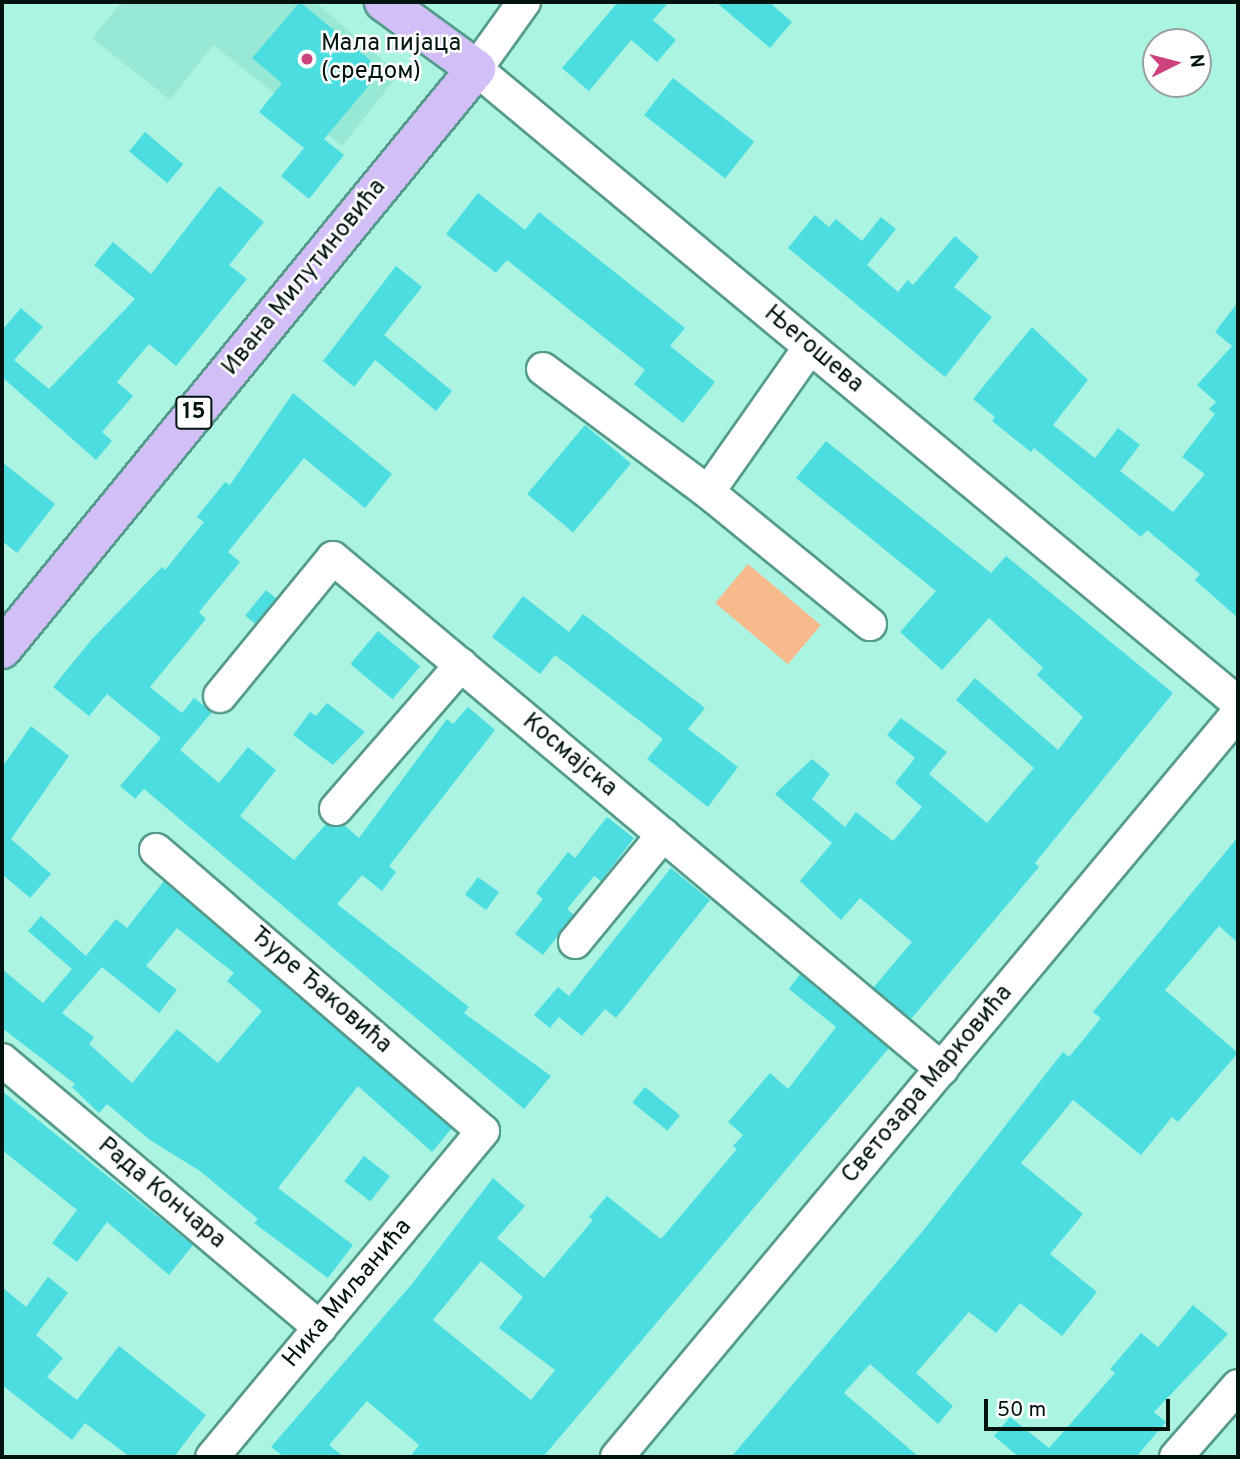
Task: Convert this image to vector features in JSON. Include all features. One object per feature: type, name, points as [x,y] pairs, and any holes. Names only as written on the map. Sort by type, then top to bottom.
[{"type":"main road","name":"Његошева","points":[[384,2],[476,69]]},
{"type":"main road","name":"Ивана Милутиновића","points":[[2,649],[476,69]]},
{"type":"street","points":[[476,69],[524,2]]},
{"type":"street","name":"Његошева","points":[[476,69],[1238,702]]},
{"type":"street","points":[[708,492],[810,347]]},
{"type":"street","points":[[543,369],[708,492],[870,624]]},
{"type":"street","name":"Космајска","points":[[220,696],[333,558],[942,1069]]},
{"type":"street","points":[[336,808],[461,665]]},
{"type":"street","name":"Светозара Марковића","points":[[617,1457],[1238,713]]},
{"type":"street","points":[[575,942],[663,835]]},
{"type":"street","name":"Ђуре Ђаковића","points":[[156,850],[483,1131]]},
{"type":"street","name":"Рада Кончара","points":[[2,1060],[320,1328]]},
{"type":"street","name":"Ника Миљанића","points":[[212,1457],[483,1131]]},
{"type":"street","points":[[1176,1457],[1238,1386]]},
{"type":"shaded area","name":"Мала пијаца (средом)","points":[[122,2],[315,2],[399,74],[342,146],[213,45],[170,100],[92,38]]},
{"type":"shaded area","points":[[748,564],[821,625],[788,664],[715,603]]},
{"type":"building","points":[[300,2],[382,70],[324,139],[344,155],[309,199],[281,176],[304,148],[259,112],[282,83],[252,58]]},
{"type":"building","points":[[618,2],[669,2],[653,20],[676,40],[657,62],[631,40],[589,91],[562,68]]},
{"type":"building","points":[[716,2],[769,2],[792,22],[770,48]]},
{"type":"building","points":[[673,78],[754,141],[725,178],[644,115]]},
{"type":"building","points":[[145,132],[183,164],[167,183],[129,151]]},
{"type":"building","points":[[219,186],[264,222],[229,265],[247,279],[176,366],[149,344],[117,382],[133,396],[102,432],[112,441],[96,460],[2,377],[2,330],[21,308],[43,327],[14,360],[49,389],[135,299],[94,265],[113,242],[151,274]]},
{"type":"building","points":[[478,193],[525,230],[539,212],[685,328],[670,346],[715,382],[683,423],[634,384],[645,370],[507,260],[496,273],[446,234]]},
{"type":"building","points":[[815,215],[829,227],[836,219],[862,241],[881,217],[896,229],[867,265],[898,292],[908,280],[913,285],[955,236],[979,257],[954,287],[992,317],[945,377],[788,248]]},
{"type":"building","points":[[396,266],[422,287],[384,335],[452,391],[436,411],[375,360],[354,387],[323,361]]},
{"type":"building","points":[[1238,302],[1238,618],[1195,580],[1200,574],[1147,530],[1141,537],[1034,448],[1031,452],[992,421],[995,417],[973,399],[1032,327],[1088,380],[1053,425],[1095,458],[1118,428],[1140,445],[1120,471],[1173,512],[1205,474],[1182,457],[1215,414],[1209,409],[1216,402],[1197,385],[1232,346],[1215,332]]},
{"type":"building","points":[[293,393],[392,474],[365,508],[304,458],[228,552],[240,562],[199,612],[206,619],[150,687],[182,713],[194,698],[212,712],[180,750],[219,783],[248,747],[276,770],[240,816],[294,860],[326,824],[344,825],[359,838],[447,719],[453,724],[468,707],[495,730],[389,866],[396,872],[382,891],[362,875],[337,904],[469,1007],[464,1013],[551,1076],[524,1109],[144,789],[135,799],[120,786],[161,738],[107,694],[89,716],[53,687],[92,639],[162,567],[165,570],[204,522],[197,517],[225,482],[230,485]]},
{"type":"building","points":[[585,425],[631,464],[573,533],[527,494]]},
{"type":"building","points":[[826,441],[991,573],[1006,556],[1173,693],[1035,863],[1039,867],[911,1019],[873,988],[912,942],[860,898],[841,920],[800,881],[832,843],[775,794],[812,759],[830,774],[812,799],[845,827],[856,812],[893,841],[922,807],[895,783],[915,758],[887,735],[901,718],[947,752],[929,774],[987,823],[1034,768],[956,700],[975,678],[1058,750],[1083,717],[1037,675],[1043,668],[989,618],[942,670],[900,632],[936,591],[796,478]]},
{"type":"building","points":[[2,462],[55,504],[17,553],[2,541]]},
{"type":"building","points":[[266,590],[276,598],[255,624],[245,616]]},
{"type":"building","points":[[523,596],[569,632],[583,614],[705,708],[688,729],[738,767],[708,807],[647,759],[663,739],[555,655],[540,674],[492,637]]},
{"type":"building","points":[[378,631],[420,666],[392,699],[350,664]]},
{"type":"building","points":[[327,703],[365,732],[333,765],[293,735],[310,712],[316,716]]},
{"type":"building","points":[[31,726],[69,756],[11,839],[51,874],[30,898],[2,874],[2,767]]},
{"type":"building","points":[[607,817],[634,838],[601,881],[594,876],[567,909],[574,915],[543,955],[515,934],[543,899],[536,893],[568,852],[575,858]]},
{"type":"building","points":[[1238,837],[1238,943],[1219,926],[1165,990],[1238,1053],[1178,1122],[1172,1117],[1141,1155],[1073,1100],[1021,1163],[1083,1214],[1050,1254],[1097,1292],[1062,1336],[1020,1303],[996,1333],[969,1312],[916,1373],[953,1406],[938,1424],[870,1364],[844,1393],[919,1457],[731,1457],[922,1232],[1063,1052],[1069,1057],[1101,1018],[1093,1012]]},
{"type":"building","points":[[671,868],[710,900],[616,1018],[605,1009],[582,1036],[559,1017],[550,1028],[534,1015],[558,987],[569,996]]},
{"type":"building","points":[[478,877],[499,892],[486,910],[465,895]]},
{"type":"building","points":[[164,881],[452,1128],[432,1152],[358,1086],[278,1188],[353,1245],[328,1278],[254,1223],[258,1219],[200,1171],[150,1140],[107,1104],[99,1113],[72,1087],[75,1084],[2,1028],[2,969],[43,1003],[72,969],[28,931],[41,916],[86,956],[116,919],[127,928]],"holes":[[[177,928],[234,973],[227,981],[262,1011],[218,1063],[177,1029],[132,1083],[89,1044],[94,1037],[62,1013],[102,967],[159,1013],[177,990],[146,966]]]},
{"type":"building","points":[[800,974],[889,1048],[543,1457],[410,1457],[419,1445],[367,1401],[329,1445],[344,1457],[284,1457],[271,1447],[411,1285],[493,1178],[525,1206],[497,1238],[544,1278],[593,1220],[589,1217],[607,1196],[661,1239],[737,1149],[733,1146],[743,1135],[728,1122],[770,1073],[788,1089],[836,1027],[789,989]],"holes":[[[481,1261],[523,1297],[499,1328],[555,1370],[531,1400],[433,1320]]]},
{"type":"building","points":[[645,1087],[680,1115],[667,1131],[632,1103]]},
{"type":"building","points":[[2,1091],[193,1245],[169,1275],[107,1222],[77,1262],[52,1243],[77,1210],[2,1150]]},
{"type":"building","points":[[364,1156],[390,1176],[370,1202],[344,1181]]},
{"type":"building","points":[[48,1277],[68,1293],[36,1335],[63,1358],[47,1377],[77,1400],[119,1346],[206,1415],[174,1457],[130,1457],[85,1423],[72,1440],[2,1385],[2,1287],[26,1307]]},
{"type":"building","points":[[1193,1305],[1228,1334],[1154,1412],[1166,1422],[1136,1457],[1019,1457],[994,1436],[1010,1417],[1049,1448],[1115,1373],[1110,1369],[1141,1333],[1158,1347]]},
{"type":"place","name":"Мала пијаца (средом)","points":[[307,59]]}]
